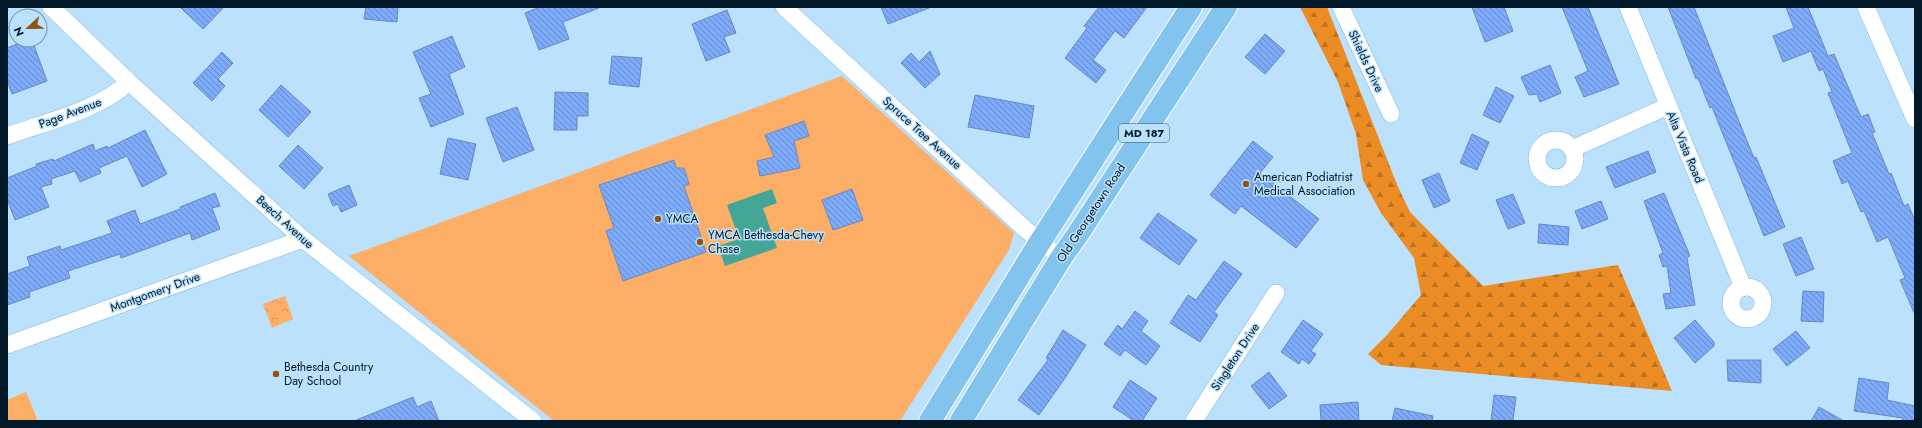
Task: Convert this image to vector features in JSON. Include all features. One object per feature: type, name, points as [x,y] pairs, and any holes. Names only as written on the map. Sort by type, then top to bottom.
[{"type":"main road","name":"MD 187","points":[[930,421],[1040,242],[1191,7]]},
{"type":"main road","name":"Old Georgetown Road","points":[[961,421],[1061,258],[1226,7]]},
{"type":"street","name":"Beech Avenue","points":[[51,7],[129,82],[303,239],[533,421]]},
{"type":"street","name":"Spruce Tree Avenue","points":[[784,7],[1040,242],[1061,258]]},
{"type":"street","name":"Shields Drive","points":[[1341,7],[1391,114]]},
{"type":"street","name":"Alta Vista Road","points":[[1628,7],[1743,287]]},
{"type":"street","points":[[1866,7],[1915,118]]},
{"type":"street","name":"Page Avenue","points":[[7,136],[99,103],[118,92],[129,82]]},
{"type":"street","points":[[1572,149],[1668,106]]},
{"type":"street","name":"Montgomery Drive","points":[[7,345],[303,239]]},
{"type":"street","name":"Singleton Drive","points":[[1194,421],[1276,293]]},
{"type":"green space","points":[[1300,7],[1327,7],[1398,187],[1410,212],[1483,286],[1618,265],[1672,391],[1381,365],[1368,354],[1387,335],[1421,295],[1414,258],[1381,213],[1363,180],[1356,134],[1338,82]]},
{"type":"green space","name":"YMCA Bethesda-Chevy Chase","points":[[842,76],[1014,233],[1009,250],[900,421],[554,421],[349,256]]},
{"type":"green space","points":[[285,296],[293,319],[272,328],[263,304]]},
{"type":"green space","points":[[26,392],[38,421],[7,421],[7,400]]},
{"type":"shaded area","points":[[772,189],[777,203],[763,208],[777,248],[725,266],[718,246],[739,239],[727,205]]},
{"type":"building","points":[[180,7],[224,7],[203,29]]},
{"type":"building","points":[[366,7],[398,7],[397,22],[364,19]]},
{"type":"building","points":[[540,7],[599,8],[563,22],[569,39],[539,50],[525,13]]},
{"type":"building","points":[[881,7],[929,7],[929,8],[888,24]]},
{"type":"building","points":[[1099,7],[1147,7],[1124,38],[1115,31],[1093,60],[1106,70],[1096,83],[1065,58],[1087,28],[1084,26]]},
{"type":"building","points":[[1472,7],[1504,7],[1513,31],[1485,42]]},
{"type":"building","points":[[1562,7],[1588,7],[1619,84],[1584,97],[1575,77],[1588,71]]},
{"type":"building","points":[[1668,7],[1694,7],[1754,158],[1756,157],[1785,227],[1764,236],[1712,107],[1710,108],[1698,78],[1696,79]]},
{"type":"building","points":[[1786,7],[1808,7],[1828,56],[1834,54],[1861,117],[1868,114],[1875,132],[1872,133],[1889,174],[1891,173],[1904,206],[1908,204],[1915,221],[1915,315],[1900,280],[1905,278],[1888,237],[1877,242],[1864,211],[1861,212],[1848,181],[1842,184],[1833,161],[1852,153],[1828,93],[1832,92],[1823,69],[1819,71],[1811,51],[1783,62],[1773,36],[1794,28]]},
{"type":"building","points":[[727,10],[736,33],[724,37],[730,52],[706,61],[692,24]]},
{"type":"building","points":[[1265,34],[1285,51],[1265,74],[1245,57]]},
{"type":"building","points":[[452,36],[465,67],[449,74],[464,114],[431,127],[419,98],[431,94],[413,52]]},
{"type":"building","points":[[7,48],[35,48],[47,81],[12,94],[7,80]]},
{"type":"building","points":[[930,51],[940,74],[925,88],[901,63],[911,53],[919,62]]},
{"type":"building","points":[[222,52],[233,63],[218,79],[225,86],[212,101],[193,83]]},
{"type":"building","points":[[612,56],[642,58],[639,87],[609,84]]},
{"type":"building","points":[[1550,65],[1561,93],[1540,102],[1537,94],[1529,95],[1521,77]]},
{"type":"building","points":[[281,85],[311,112],[288,137],[259,110]]},
{"type":"building","points":[[1496,87],[1514,96],[1500,123],[1483,115]]},
{"type":"building","points":[[555,92],[588,93],[588,116],[577,116],[577,130],[554,130]]},
{"type":"building","points":[[975,95],[1034,106],[1029,138],[968,127]]},
{"type":"building","points":[[517,107],[534,150],[503,162],[486,118]]},
{"type":"building","points":[[804,121],[809,136],[794,141],[800,168],[760,176],[757,161],[774,157],[765,135]]},
{"type":"building","points":[[145,130],[167,174],[142,187],[127,156],[99,168],[101,173],[80,182],[75,171],[51,179],[52,184],[41,187],[49,207],[15,220],[7,199],[7,178],[37,166],[36,164],[53,159],[54,161],[93,144],[95,151],[107,146],[108,148]]},
{"type":"building","points":[[1472,134],[1489,142],[1477,170],[1460,163]]},
{"type":"building","points":[[448,138],[476,144],[468,180],[440,174]]},
{"type":"building","name":"American Podiatrist Medical Association","points":[[1253,141],[1273,157],[1260,173],[1319,219],[1296,248],[1241,206],[1235,214],[1210,195]]},
{"type":"building","points":[[298,145],[323,168],[304,189],[279,166]]},
{"type":"building","points":[[1648,151],[1656,172],[1615,188],[1606,167]]},
{"type":"building","name":"YMCA","points":[[674,160],[676,168],[684,168],[689,184],[684,186],[706,252],[623,281],[606,231],[614,228],[599,185]]},
{"type":"building","points":[[1439,173],[1450,201],[1434,208],[1422,180]]},
{"type":"building","points":[[349,185],[357,205],[341,212],[338,204],[333,206],[328,194]]},
{"type":"building","points":[[852,189],[863,220],[833,230],[822,200]]},
{"type":"building","points":[[215,193],[220,206],[212,208],[220,229],[192,240],[190,233],[121,258],[120,254],[68,271],[70,278],[29,292],[30,297],[7,305],[7,274],[30,266],[27,257],[60,246],[61,250],[112,233],[107,221],[135,210],[140,224],[180,209],[180,207]]},
{"type":"building","points":[[1664,193],[1690,256],[1687,258],[1695,305],[1666,309],[1663,294],[1671,293],[1667,266],[1663,267],[1659,255],[1663,253],[1644,201]]},
{"type":"building","points":[[1513,194],[1525,223],[1508,229],[1496,200]]},
{"type":"building","points":[[1601,201],[1608,219],[1582,229],[1575,211]]},
{"type":"building","points":[[1158,213],[1197,240],[1179,265],[1140,238]]},
{"type":"building","points":[[1539,224],[1569,227],[1568,245],[1538,243]]},
{"type":"building","points":[[1801,237],[1814,269],[1796,276],[1783,244]]},
{"type":"building","points":[[1224,261],[1242,274],[1214,312],[1218,315],[1200,342],[1170,323],[1188,295],[1196,300]]},
{"type":"building","points":[[1803,291],[1824,292],[1823,322],[1801,321]]},
{"type":"building","points":[[1135,311],[1148,321],[1141,331],[1160,346],[1146,365],[1125,350],[1120,356],[1104,344],[1118,325],[1122,329]]},
{"type":"building","points":[[1303,320],[1323,334],[1311,351],[1316,354],[1309,364],[1302,359],[1299,364],[1281,352]]},
{"type":"building","points":[[1695,320],[1714,342],[1714,346],[1695,363],[1674,338]]},
{"type":"building","points":[[1063,330],[1086,345],[1039,415],[1018,400],[1048,360],[1046,358]]},
{"type":"building","points":[[1796,331],[1810,348],[1787,366],[1773,349]]},
{"type":"building","points":[[1727,360],[1761,360],[1761,383],[1728,381]]},
{"type":"building","points":[[1269,372],[1287,396],[1269,409],[1251,386]]},
{"type":"building","points":[[1859,378],[1889,383],[1887,400],[1915,406],[1915,421],[1902,421],[1903,418],[1854,411]]},
{"type":"building","points":[[1130,380],[1157,398],[1142,421],[1134,421],[1113,407]]},
{"type":"building","points":[[1494,395],[1516,397],[1513,421],[1491,421]]},
{"type":"building","points":[[413,397],[417,407],[431,401],[439,421],[354,421]]},
{"type":"building","points":[[1358,402],[1359,421],[1321,421],[1320,405]]},
{"type":"building","points":[[1819,407],[1844,421],[1811,421]]},
{"type":"building","points":[[1395,408],[1433,416],[1432,421],[1392,421]]},
{"type":"place","name":"American Podiatrist Medical Association","points":[[1246,184]]},
{"type":"place","name":"YMCA","points":[[658,219]]},
{"type":"place","name":"YMCA Bethesda-Chevy Chase","points":[[700,242]]},
{"type":"place","name":"Bethesda Country Day School","points":[[276,374]]}]
